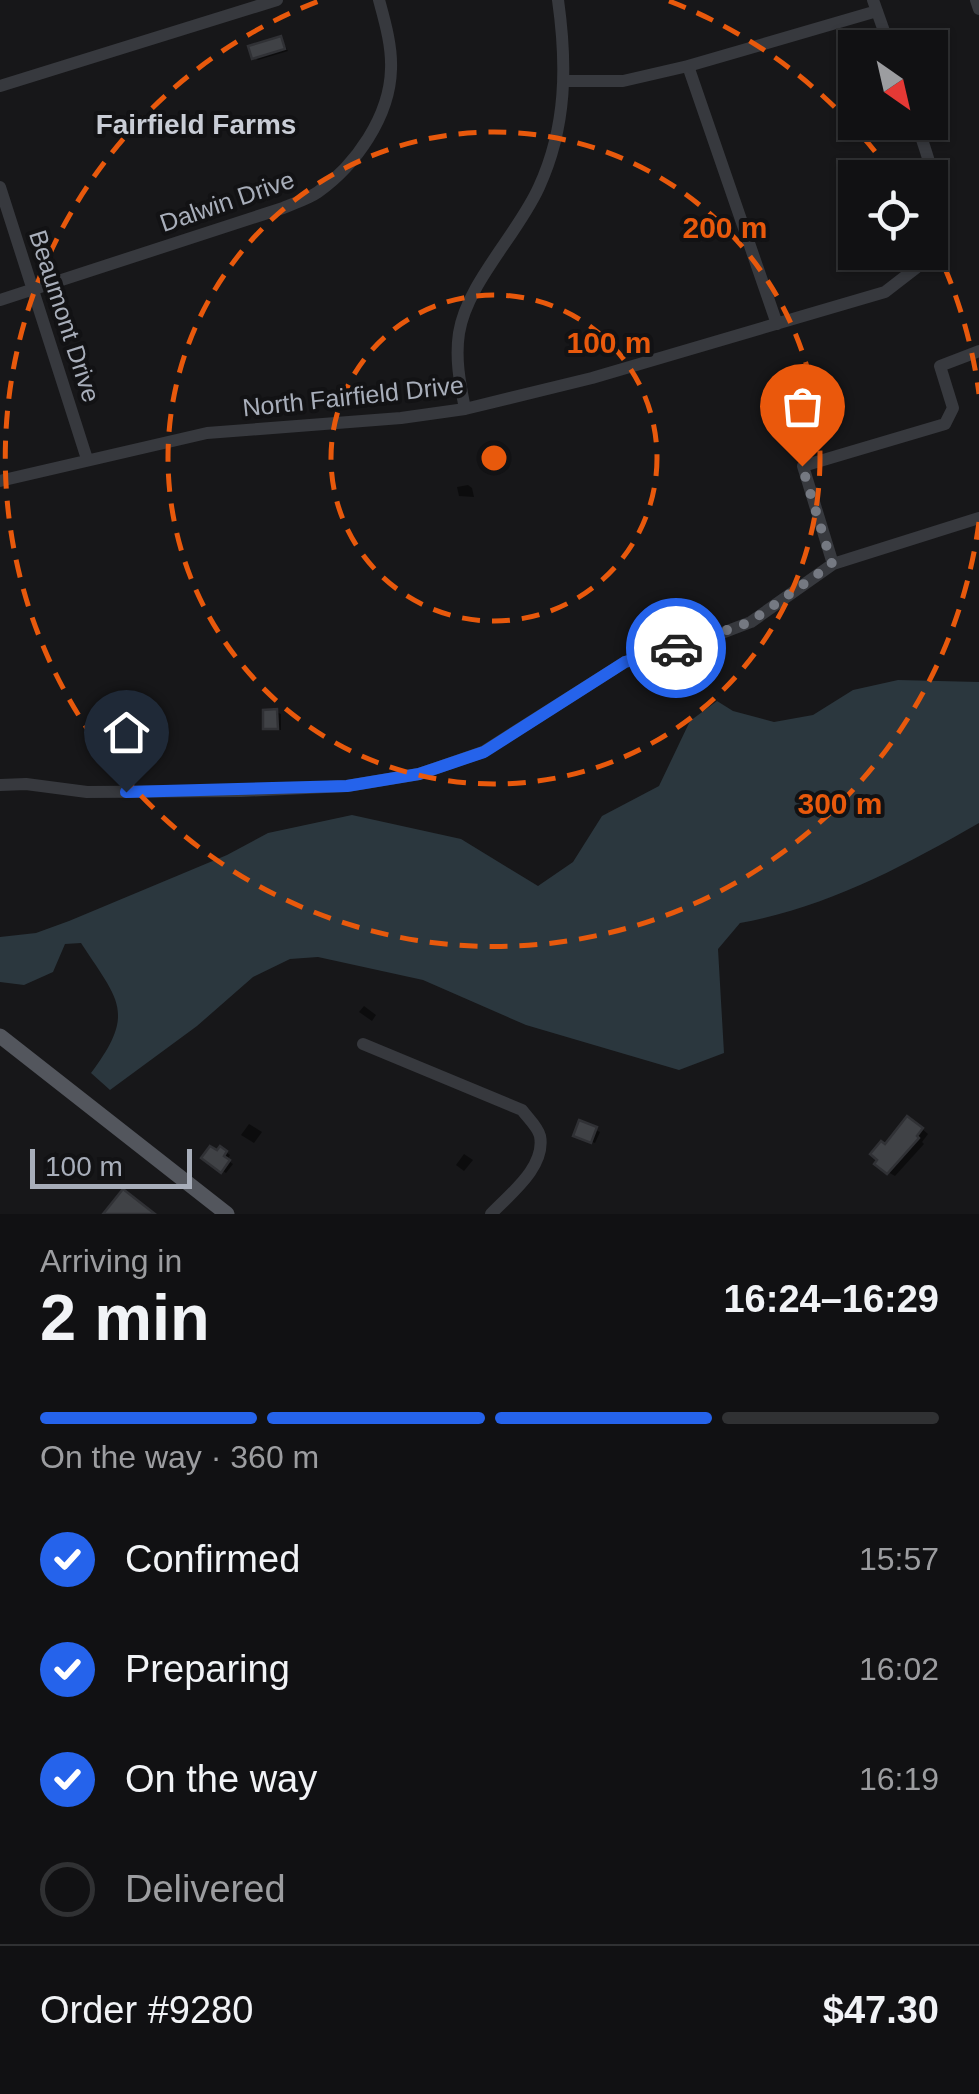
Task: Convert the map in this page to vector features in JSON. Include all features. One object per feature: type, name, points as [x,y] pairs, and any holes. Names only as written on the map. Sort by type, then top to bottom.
[{"type":"main road","points":[[0,1036],[227,1214]]},
{"type":"street","points":[[0,86],[277,0]]},
{"type":"street","name":"Dalwin Drive","points":[[0,300],[316,194],[343,171],[375,127],[385,102],[392,68],[379,0]]},
{"type":"street","points":[[465,409],[457,362],[459,329],[475,291],[519,226],[541,184],[556,137],[566,81],[558,0]]},
{"type":"street","points":[[976,0],[979,10]]},
{"type":"street","points":[[566,81],[623,81],[688,66],[875,6],[884,30]]},
{"type":"street","points":[[688,66],[777,324]]},
{"type":"street","name":"Beaumont Drive","points":[[0,187],[87,459]]},
{"type":"street","name":"North Fairfield Drive","points":[[0,482],[206,433],[402,418],[465,409],[592,378],[884,292],[913,270]]},
{"type":"street","points":[[832,564],[802,466],[945,424],[953,408],[940,366],[979,351]]},
{"type":"street","points":[[0,784],[87,792],[241,791],[347,786],[419,774],[484,752],[625,662],[701,641],[750,622],[832,564],[979,518]]},
{"type":"street","points":[[363,1044],[522,1110],[538,1132],[538,1158],[524,1180],[491,1214]]},
{"type":"shaded area","points":[[898,680],[979,682],[979,823],[893,870],[834,896],[740,923],[718,949],[724,1053],[679,1070],[526,1025],[423,980],[318,957],[290,959],[253,977],[197,1026],[110,1090],[91,1073],[114,1035],[117,1006],[81,943],[65,944],[53,972],[24,985],[0,982],[0,937],[36,933],[69,921],[227,855],[268,833],[352,815],[461,839],[538,886],[573,862],[602,816],[659,786],[690,721],[717,701],[733,711],[774,722],[813,715],[853,690]]},
{"type":"building","points":[[281,36],[285,49],[252,59],[248,46]]},
{"type":"building","points":[[277,709],[278,729],[263,729],[263,710]]},
{"type":"building","points":[[907,1116],[923,1128],[919,1138],[887,1174],[874,1164],[877,1160],[870,1154],[881,1141],[885,1144]]},
{"type":"building","points":[[579,1120],[597,1127],[591,1143],[573,1136]]},
{"type":"building","points":[[210,1146],[227,1151],[224,1156],[230,1160],[221,1173],[201,1158]]},
{"type":"building","points":[[123,1189],[155,1214],[103,1214]]},
{"type":"way so far","points":[[676,648],[750,622],[832,564],[802,466]]},
{"type":"district","name":"Fairfield Farms","points":[[196,124]]},
{"type":"route","points":[[126,792],[347,786],[419,774],[484,752],[625,662],[676,648]]}]
